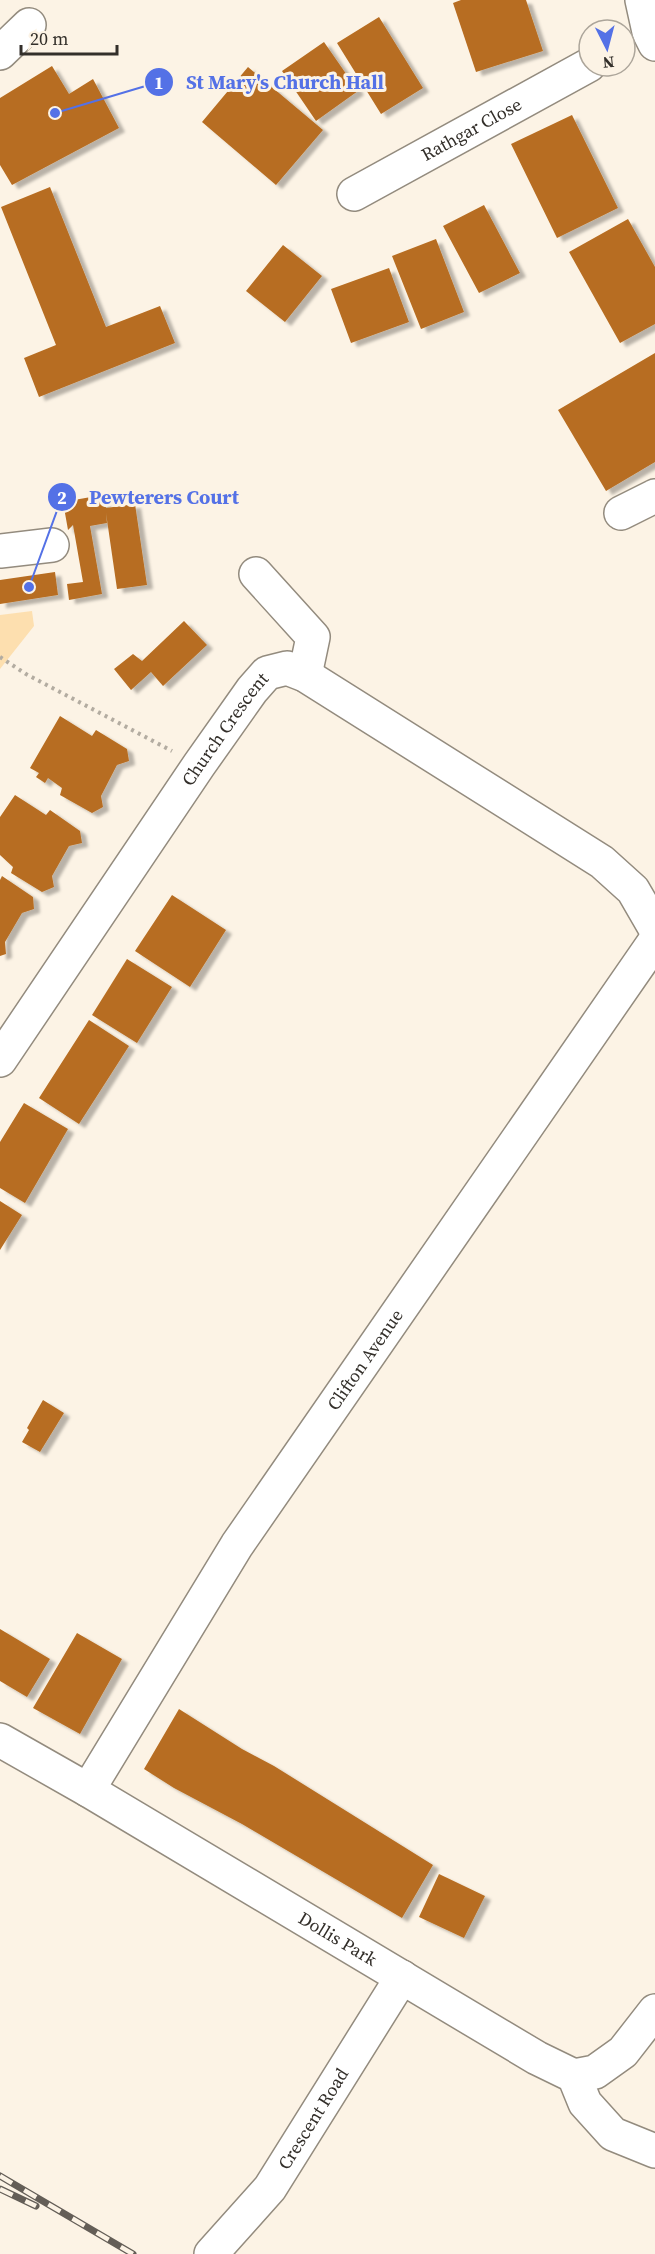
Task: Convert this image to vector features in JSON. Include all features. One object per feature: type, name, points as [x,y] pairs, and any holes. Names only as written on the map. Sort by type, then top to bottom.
[{"type":"street","points":[[642,0],[643,41]]},
{"type":"street","points":[[0,53],[29,25]]},
{"type":"street","name":"Rathgar Close","points":[[354,194],[577,72]]},
{"type":"street","points":[[621,513],[655,496]]},
{"type":"street","points":[[0,551],[52,545]]},
{"type":"street","points":[[256,574],[313,637],[305,675]]},
{"type":"street","name":"Church Crescent","points":[[0,1060],[252,690],[267,673],[286,668],[305,675],[602,862],[633,890],[655,928]]},
{"type":"street","name":"Clifton Avenue","points":[[88,1790],[237,1545],[655,941]]},
{"type":"street","name":"Dollis Park","points":[[0,1740],[88,1790],[537,2058],[574,2076]]},
{"type":"street","name":"Crescent Road","points":[[212,2254],[270,2188],[402,1977]]},
{"type":"street","points":[[655,2011],[623,2052],[595,2072],[574,2076],[585,2103],[614,2134],[655,2151]]},
{"type":"path","points":[[0,657],[26,674],[199,765]]},
{"type":"shaded area","points":[[32,611],[34,626],[0,669],[0,615]]},
{"type":"building","points":[[461,0],[526,0],[543,51],[476,72],[453,3]]},
{"type":"building","points":[[379,17],[423,88],[381,114],[337,43]]},
{"type":"building","points":[[324,42],[358,91],[316,121],[282,71]]},
{"type":"building","points":[[52,66],[69,94],[93,79],[119,128],[12,185],[0,165],[0,98]]},
{"type":"building","points":[[248,67],[323,130],[276,185],[202,122]]},
{"type":"building","points":[[572,115],[618,208],[557,238],[511,144]]},
{"type":"building","points":[[50,187],[106,327],[160,306],[175,343],[39,397],[24,358],[56,345],[1,207]]},
{"type":"building","points":[[484,205],[520,273],[479,293],[443,226]]},
{"type":"building","points":[[628,219],[655,267],[655,324],[620,343],[569,252]]},
{"type":"building","points":[[436,239],[464,312],[421,329],[392,256]]},
{"type":"building","points":[[283,245],[322,276],[285,322],[246,291]]},
{"type":"building","points":[[389,268],[409,322],[351,343],[331,289]]},
{"type":"building","points":[[655,353],[655,462],[606,491],[558,410]]},
{"type":"building","points":[[102,495],[106,508],[135,504],[147,585],[117,589],[106,513],[107,523],[90,526],[102,594],[69,600],[67,584],[83,582],[73,525],[68,530],[63,502]]},
{"type":"building","points":[[55,572],[58,595],[0,604],[0,580]]},
{"type":"building","points":[[184,621],[207,645],[163,686],[151,672],[131,690],[114,669],[133,654],[142,661]]},
{"type":"building","points":[[60,716],[92,736],[96,730],[127,749],[129,761],[117,765],[101,796],[103,807],[92,813],[60,795],[62,788],[48,778],[45,783],[36,777],[39,773],[30,768]]},
{"type":"building","points":[[15,795],[46,815],[50,810],[80,831],[82,843],[69,846],[52,876],[54,887],[42,892],[11,873],[13,867],[0,855],[0,817]]},
{"type":"building","points":[[2,876],[33,897],[34,909],[22,913],[5,942],[6,954],[0,956],[0,880]]},
{"type":"building","points":[[172,895],[226,930],[190,987],[135,951]]},
{"type":"building","points":[[127,959],[172,987],[137,1043],[92,1015]]},
{"type":"building","points":[[89,1020],[129,1046],[79,1124],[39,1098]]},
{"type":"building","points":[[24,1103],[68,1129],[25,1203],[0,1188],[0,1142]]},
{"type":"building","points":[[0,1201],[22,1215],[0,1250]]},
{"type":"building","points":[[43,1400],[64,1413],[40,1452],[22,1442]]},
{"type":"building","points":[[0,1629],[50,1659],[27,1697],[0,1681]]},
{"type":"building","points":[[77,1633],[122,1659],[80,1734],[33,1708]]},
{"type":"building","points":[[179,1709],[433,1865],[402,1918],[144,1769]]},
{"type":"building","points":[[439,1874],[485,1896],[464,1938],[419,1917]]},
{"type":"railway","points":[[0,2176],[133,2254]]},
{"type":"railway","points":[[0,2189],[36,2206]]},
{"type":"place","name":"St Mary's Church Hall","points":[[55,113]]},
{"type":"place","name":"Pewterers Court","points":[[29,587]]}]
